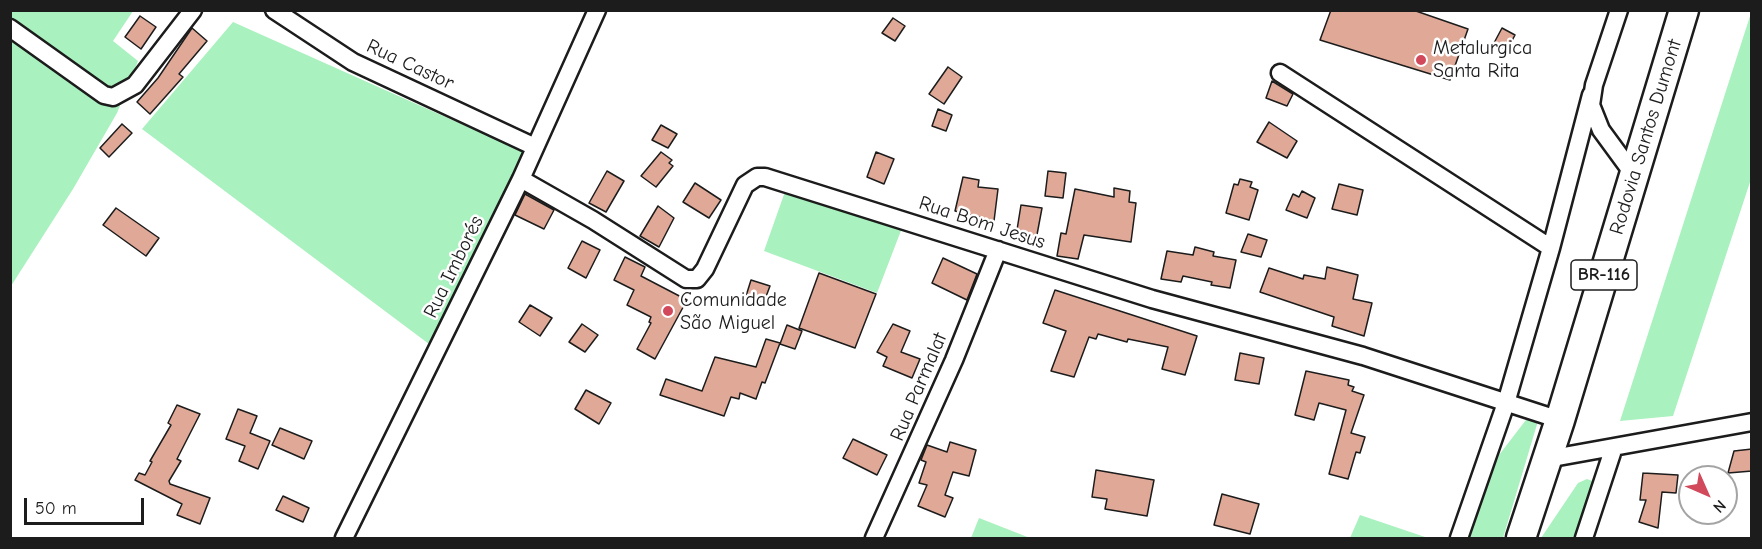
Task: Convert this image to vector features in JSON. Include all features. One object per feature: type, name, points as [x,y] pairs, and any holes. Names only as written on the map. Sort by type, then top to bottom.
[{"type":"highway","name":"Rodovia Santos Dumont","points":[[1521,538],[1560,420],[1684,10]]},
{"type":"street","points":[[10,28],[104,95],[113,97],[135,85],[193,10]]},
{"type":"street","name":"Rua Castor","points":[[274,10],[353,62],[535,147]]},
{"type":"street","name":"Rua Imborés","points":[[344,538],[521,179],[597,10]]},
{"type":"street","points":[[1459,538],[1506,404],[1551,248],[1591,94],[1619,10]]},
{"type":"street","points":[[1280,74],[1551,248]]},
{"type":"street","points":[[1591,94],[1591,105],[1601,130],[1634,175]]},
{"type":"street","name":"Rua Bom Jesus","points":[[521,179],[692,280],[705,269],[739,192],[750,180],[765,177],[1152,299],[1363,356],[1560,420]]},
{"type":"street","name":"Rua Parmalat","points":[[874,538],[954,360],[998,250]]},
{"type":"street","points":[[1547,459],[1752,422]]},
{"type":"street","points":[[1584,538],[1614,447]]},
{"type":"green space","points":[[11,11],[133,11],[113,41],[138,61],[117,113],[73,189],[11,286]]},
{"type":"green space","points":[[1751,13],[1751,179],[1673,416],[1620,421]]},
{"type":"green space","points":[[233,22],[526,153],[429,344],[142,129]]},
{"type":"green space","points":[[787,186],[902,228],[877,293],[764,251]]},
{"type":"green space","points":[[1529,416],[1538,421],[1503,538],[1466,538],[1499,455]]},
{"type":"green space","points":[[1587,479],[1595,482],[1582,538],[1541,538],[1578,483]]},
{"type":"green space","points":[[1360,515],[1428,538],[1350,538]]},
{"type":"green space","points":[[979,518],[1030,538],[971,538]]},
{"type":"building","name":"Metalurgica Santa Rita","points":[[1331,10],[1413,10],[1468,29],[1450,80],[1320,40]]},
{"type":"building","points":[[140,16],[156,27],[141,49],[125,37]]},
{"type":"building","points":[[893,18],[905,26],[895,41],[882,33]]},
{"type":"building","points":[[192,28],[207,41],[179,74],[183,77],[150,114],[137,102],[158,78]]},
{"type":"building","points":[[1502,28],[1515,35],[1507,50],[1494,43]]},
{"type":"building","points":[[948,67],[962,77],[944,104],[929,94]]},
{"type":"building","points":[[1272,81],[1293,94],[1287,106],[1266,98]]},
{"type":"building","points":[[938,109],[952,115],[946,131],[932,126]]},
{"type":"building","points":[[1269,122],[1297,141],[1287,158],[1257,142]]},
{"type":"building","points":[[122,124],[132,133],[109,157],[100,148]]},
{"type":"building","points":[[661,125],[677,134],[668,148],[652,140]]},
{"type":"building","points":[[661,152],[672,160],[669,163],[673,166],[656,187],[641,176]]},
{"type":"building","points":[[876,152],[894,159],[884,184],[867,177]]},
{"type":"building","points":[[607,171],[624,181],[606,212],[589,203]]},
{"type":"building","points":[[1048,171],[1066,173],[1063,198],[1045,196]]},
{"type":"building","points":[[963,177],[979,180],[978,187],[998,189],[994,221],[955,211]]},
{"type":"building","points":[[1240,179],[1252,182],[1250,187],[1258,190],[1249,220],[1226,213],[1234,184],[1238,185]]},
{"type":"building","points":[[695,183],[721,200],[709,218],[683,202]]},
{"type":"building","points":[[1339,184],[1363,190],[1357,215],[1332,209]]},
{"type":"building","points":[[1114,188],[1130,191],[1129,202],[1136,203],[1131,242],[1084,235],[1078,259],[1057,256],[1061,233],[1066,234],[1075,189],[1114,197]]},
{"type":"building","points":[[1302,191],[1315,198],[1307,218],[1286,210],[1293,194],[1299,197]]},
{"type":"building","points":[[525,194],[554,210],[544,229],[515,215]]},
{"type":"building","points":[[1021,205],[1042,208],[1036,240],[1016,236]]},
{"type":"building","points":[[658,206],[674,218],[659,247],[640,236]]},
{"type":"building","points":[[116,208],[159,238],[146,256],[103,225]]},
{"type":"building","points":[[1248,234],[1267,240],[1261,257],[1241,252]]},
{"type":"building","points":[[582,241],[600,250],[586,278],[568,268]]},
{"type":"building","points":[[1195,247],[1214,252],[1213,256],[1236,260],[1230,288],[1183,276],[1181,282],[1161,279],[1167,251],[1193,255]]},
{"type":"building","points":[[625,257],[645,267],[641,276],[687,300],[655,359],[637,349],[651,323],[649,322],[651,317],[627,305],[634,290],[614,280]]},
{"type":"building","points":[[943,258],[977,274],[967,300],[932,283]]},
{"type":"building","points":[[1327,267],[1358,275],[1353,299],[1372,303],[1364,336],[1332,326],[1334,317],[1260,292],[1269,268],[1303,279],[1304,275],[1325,279]]},
{"type":"building","points":[[819,273],[876,294],[855,348],[799,328]]},
{"type":"building","points":[[751,280],[770,286],[764,302],[746,296]]},
{"type":"building","points":[[1055,290],[1197,336],[1185,375],[1162,369],[1168,347],[1128,339],[1127,342],[1098,334],[1096,339],[1089,337],[1074,377],[1051,371],[1066,331],[1043,323]]},
{"type":"building","points":[[530,305],[552,318],[540,336],[519,322]]},
{"type":"building","points":[[582,324],[598,335],[585,352],[569,342]]},
{"type":"building","points":[[893,324],[910,331],[901,352],[920,359],[912,378],[883,366],[887,357],[877,352]]},
{"type":"building","points":[[787,325],[802,331],[795,349],[780,344]]},
{"type":"building","points":[[766,339],[780,343],[765,383],[762,382],[756,399],[740,393],[739,399],[731,397],[724,416],[660,395],[666,379],[702,391],[715,357],[756,367]]},
{"type":"building","points":[[1240,353],[1264,358],[1259,384],[1235,380]]},
{"type":"building","points":[[1306,371],[1349,380],[1348,385],[1354,387],[1352,391],[1364,395],[1351,433],[1365,437],[1360,453],[1356,452],[1348,479],[1329,474],[1346,410],[1319,403],[1314,420],[1295,415]]},
{"type":"building","points":[[586,390],[611,403],[599,424],[575,409]]},
{"type":"building","points":[[177,405],[200,414],[177,459],[181,461],[169,481],[170,484],[210,498],[200,524],[177,515],[182,504],[135,480],[139,473],[145,475],[152,462],[150,461],[171,425],[168,423]]},
{"type":"building","points":[[238,409],[257,416],[250,433],[270,441],[258,469],[239,461],[245,446],[226,439]]},
{"type":"building","points":[[280,428],[312,441],[304,459],[272,445]]},
{"type":"building","points":[[853,439],[887,455],[877,475],[843,458]]},
{"type":"building","points":[[950,442],[976,450],[969,476],[953,472],[945,495],[953,498],[945,517],[918,506],[927,485],[919,483],[926,462],[921,460],[927,445],[947,452]]},
{"type":"building","points":[[1752,449],[1752,471],[1738,472],[1738,465],[1730,465],[1734,451]]},
{"type":"building","points":[[1096,470],[1154,480],[1147,516],[1105,509],[1107,499],[1092,497]]},
{"type":"building","points":[[1643,473],[1678,475],[1676,493],[1662,492],[1658,528],[1639,522],[1646,500],[1640,500]]},
{"type":"building","points":[[1222,494],[1259,504],[1250,534],[1214,525]]},
{"type":"building","points":[[283,496],[309,508],[303,522],[276,510]]},
{"type":"place","name":"Metalurgica Santa Rita","points":[[1421,60]]},
{"type":"place","name":"Comunidade São Miguel","points":[[668,311]]}]
